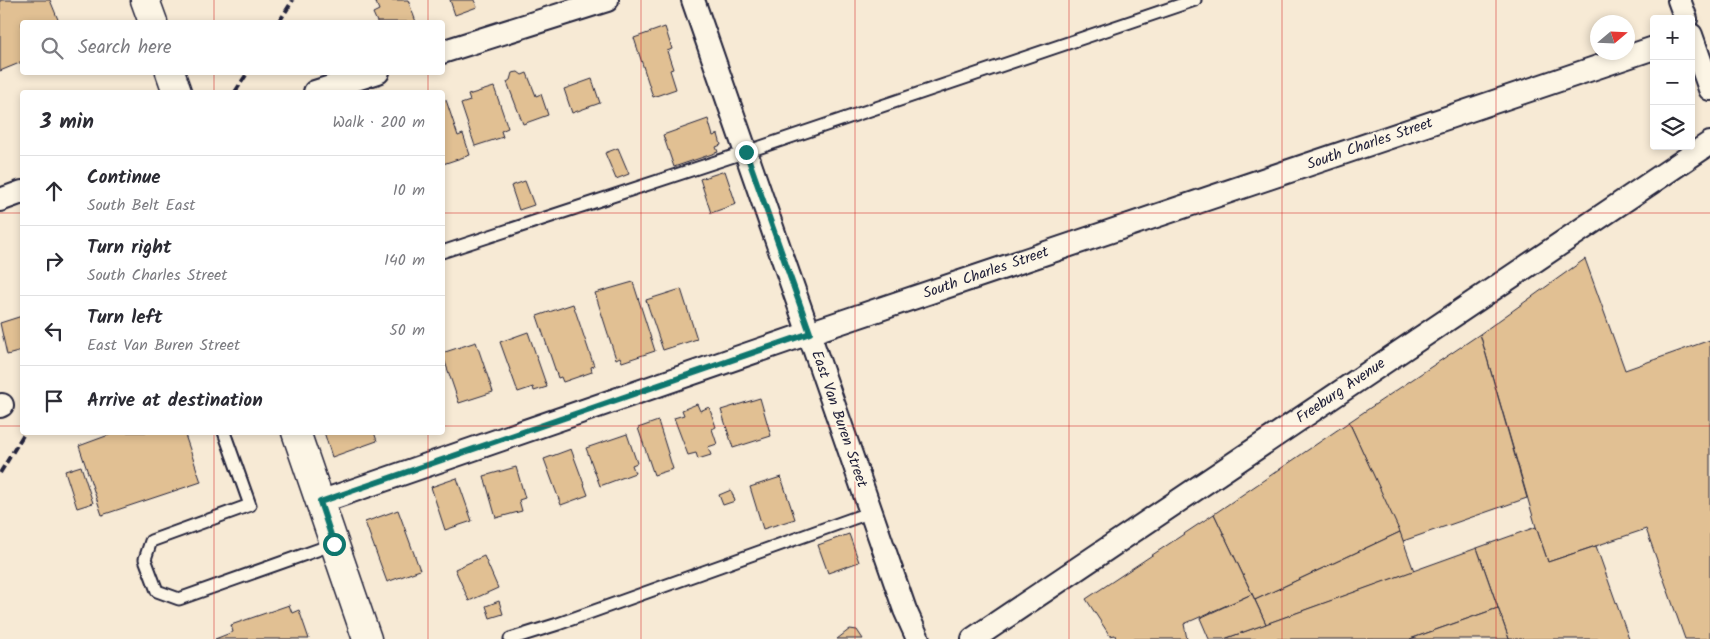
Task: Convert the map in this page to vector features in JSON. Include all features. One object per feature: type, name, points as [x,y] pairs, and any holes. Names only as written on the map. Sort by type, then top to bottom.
[{"type":"main road","points":[[145,0],[152,20]]},
{"type":"main road","points":[[171,75],[176,90]]},
{"type":"main road","points":[[297,435],[367,639]]},
{"type":"street","points":[[445,51],[607,0]]},
{"type":"street","name":"East Van Buren Street","points":[[693,0],[905,610],[918,639]]},
{"type":"street","points":[[1679,0],[1685,15]]},
{"type":"street","points":[[1695,34],[1710,29]]},
{"type":"street","points":[[1695,46],[1710,89]]},
{"type":"street","name":"South Charles Street","points":[[320,502],[810,333],[1650,49]]},
{"type":"street","points":[[321,90],[369,75]]},
{"type":"street","name":"Freeburg Avenue","points":[[973,639],[1710,143]]},
{"type":"street","points":[[0,200],[20,193]]},
{"type":"lane","points":[[445,251],[746,152],[1195,0]]},
{"type":"lane","points":[[225,435],[250,506],[151,541],[145,559],[157,591],[179,599],[334,544]]},
{"type":"lane","points":[[510,639],[558,624],[871,512]]},
{"type":"building","points":[[0,0],[50,0],[58,20],[20,20],[20,63],[0,71]]},
{"type":"building","points":[[375,0],[408,0],[415,20],[376,20],[373,13],[379,10]]},
{"type":"building","points":[[450,0],[474,0],[477,7],[455,15]]},
{"type":"building","points":[[665,27],[672,49],[667,51],[673,69],[670,70],[676,89],[653,97],[634,38]]},
{"type":"building","points":[[518,72],[522,75],[527,73],[536,96],[541,94],[548,115],[523,124],[507,82],[510,80],[512,73]]},
{"type":"building","points":[[592,79],[600,103],[572,113],[564,89]]},
{"type":"building","points":[[494,87],[508,128],[501,131],[503,137],[475,146],[461,104],[470,101],[468,95]]},
{"type":"building","points":[[445,100],[458,136],[463,134],[470,155],[445,163]]},
{"type":"building","points":[[708,119],[713,136],[718,134],[721,145],[716,147],[718,152],[674,167],[663,135]]},
{"type":"building","points":[[618,148],[629,174],[616,179],[605,153]]},
{"type":"building","points":[[725,171],[736,204],[711,213],[700,179]]},
{"type":"building","points":[[525,181],[534,205],[519,210],[511,186]]},
{"type":"building","points":[[1585,259],[1625,370],[1710,340],[1710,639],[1685,639],[1646,529],[1548,562],[1536,527],[1480,334]]},
{"type":"building","points":[[633,282],[655,351],[622,362],[620,357],[616,359],[595,293]]},
{"type":"building","points":[[681,289],[697,339],[663,350],[646,300]]},
{"type":"building","points":[[573,304],[594,366],[591,367],[592,372],[563,382],[561,377],[558,378],[537,316]]},
{"type":"building","points":[[20,317],[20,352],[7,355],[0,323]]},
{"type":"building","points":[[528,332],[547,387],[534,391],[533,387],[518,392],[500,342]]},
{"type":"building","points":[[1480,334],[1527,498],[1403,541],[1349,422]]},
{"type":"building","points":[[476,342],[493,392],[459,403],[445,362],[445,352]]},
{"type":"building","points":[[760,398],[771,436],[733,448],[721,410]]},
{"type":"building","points":[[697,404],[700,411],[709,407],[716,427],[712,429],[717,444],[708,447],[711,455],[698,459],[696,453],[688,455],[674,418],[684,415],[682,410]]},
{"type":"building","points":[[658,421],[673,469],[654,475],[638,428]]},
{"type":"building","points":[[1349,422],[1400,532],[1255,600],[1214,514]]},
{"type":"building","points":[[627,434],[637,463],[632,465],[635,473],[600,486],[586,448]]},
{"type":"building","points":[[109,435],[185,435],[201,482],[102,515],[79,446]]},
{"type":"building","points":[[325,435],[375,435],[377,441],[332,457]]},
{"type":"building","points":[[571,449],[588,495],[561,505],[544,459]]},
{"type":"building","points":[[81,466],[93,503],[77,508],[65,471]]},
{"type":"building","points":[[516,467],[525,498],[519,500],[522,511],[496,518],[484,476]]},
{"type":"building","points":[[781,477],[795,519],[763,529],[750,487]]},
{"type":"building","points":[[457,478],[472,521],[445,530],[431,487]]},
{"type":"building","points":[[731,490],[735,501],[723,505],[719,495]]},
{"type":"building","points":[[398,510],[420,570],[387,582],[365,522]]},
{"type":"building","points":[[1214,514],[1252,594],[1184,624],[1187,639],[1116,639],[1115,635],[1110,636],[1086,599]]},
{"type":"building","points":[[1536,527],[1548,562],[1596,546],[1629,639],[1509,639],[1477,548]]},
{"type":"building","points":[[1400,532],[1414,571],[1266,624],[1255,600]]},
{"type":"building","points":[[849,534],[859,562],[828,573],[818,545]]},
{"type":"building","points":[[1477,548],[1498,608],[1410,639],[1224,639]]},
{"type":"building","points":[[484,556],[498,588],[469,601],[455,569]]},
{"type":"building","points":[[1252,594],[1266,624],[1224,639],[1209,639],[1200,618]]},
{"type":"building","points":[[499,601],[503,614],[490,618],[486,606]]},
{"type":"building","points":[[289,605],[292,613],[299,610],[309,639],[215,639],[233,632],[231,625]]},
{"type":"building","points":[[1498,608],[1509,639],[1410,639]]},
{"type":"building","points":[[850,629],[857,630],[863,639],[837,639]]},
{"type":"railway","points":[[280,20],[293,0]]},
{"type":"railway","points":[[236,90],[246,75]]},
{"type":"railway","points":[[0,473],[23,435]]},
{"type":"route","points":[[334,544],[320,502],[810,333],[746,152]]}]
